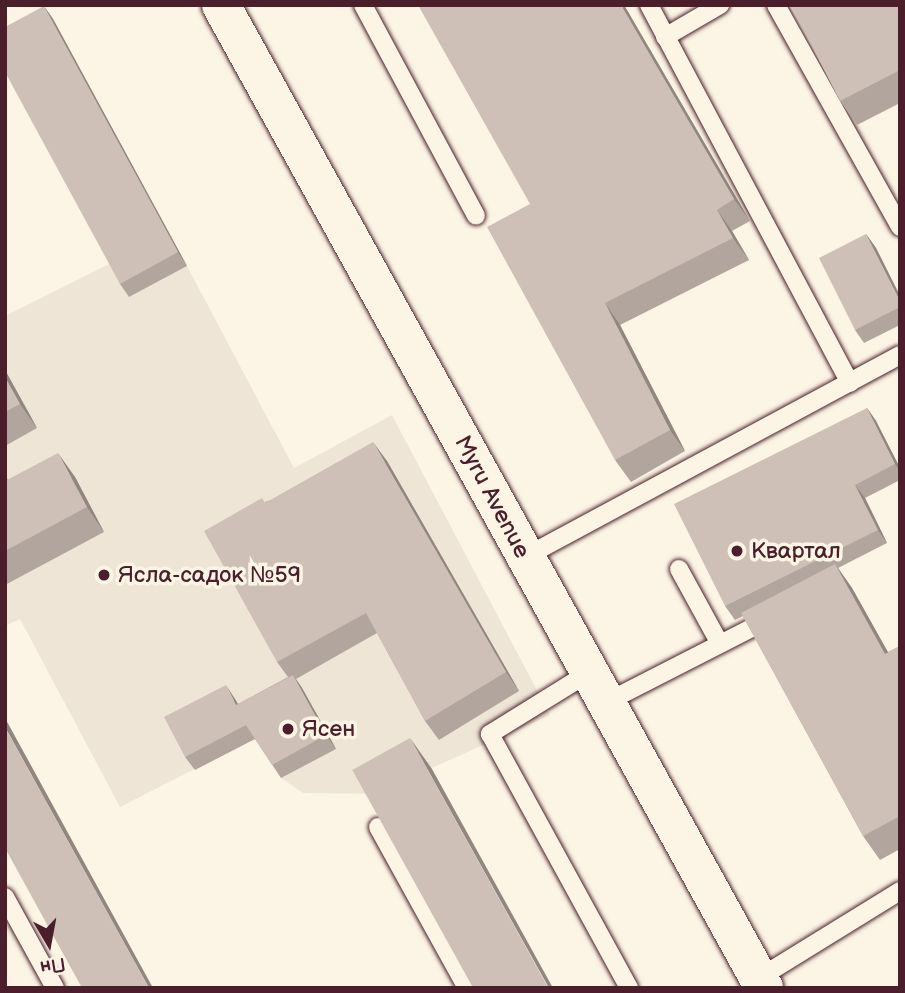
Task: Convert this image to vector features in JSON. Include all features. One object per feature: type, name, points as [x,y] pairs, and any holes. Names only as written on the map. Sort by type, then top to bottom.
[{"type":"main road","name":"Myru Avenue","points":[[221,5],[762,983]]},
{"type":"lane","points":[[363,5],[477,216]]},
{"type":"lane","points":[[649,5],[850,383]]},
{"type":"lane","points":[[665,37],[720,5]]},
{"type":"lane","points":[[776,5],[900,227]]},
{"type":"lane","points":[[525,557],[900,355]]},
{"type":"lane","points":[[679,569],[720,644]]},
{"type":"lane","points":[[629,988],[489,734],[598,687],[720,644],[789,608]]},
{"type":"lane","points":[[378,827],[467,988]]},
{"type":"lane","points":[[762,983],[900,891]]},
{"type":"lane","points":[[5,897],[55,988]]},
{"type":"shaded area","points":[[111,263],[129,297],[187,266],[294,468],[392,415],[550,715],[374,794],[303,793],[281,778],[256,738],[120,807],[20,619],[5,626],[5,316]]},
{"type":"building","points":[[418,5],[621,5],[734,199],[717,210],[733,238],[605,303],[670,430],[615,460],[487,227],[530,204]]},
{"type":"building","points":[[791,5],[900,5],[900,70],[840,101]]},
{"type":"building","points":[[44,6],[178,252],[120,284],[5,72],[5,27]]},
{"type":"building","points":[[866,234],[900,301],[900,307],[855,330],[819,258]]},
{"type":"building","points":[[5,377],[20,404],[5,412]]},
{"type":"building","points":[[867,408],[895,464],[855,485],[878,530],[725,606],[674,504]]},
{"type":"building","points":[[373,442],[506,672],[425,721],[366,613],[277,662],[204,531],[262,498],[265,503]]},
{"type":"building","points":[[58,453],[87,507],[5,551],[5,481]]},
{"type":"building","points":[[835,564],[885,654],[900,646],[900,816],[863,836],[741,613]]},
{"type":"building","points":[[293,675],[326,735],[272,765],[246,725],[185,757],[164,717],[226,685],[236,705]]},
{"type":"building","points":[[5,727],[149,988],[82,988],[5,848]]},
{"type":"building","points":[[410,738],[549,988],[473,988],[352,770]]},
{"type":"place","name":"Квартал","points":[[737,551]]},
{"type":"place","name":"Ясла-садок №59","points":[[104,575]]},
{"type":"place","name":"Ясен","points":[[288,729]]}]
